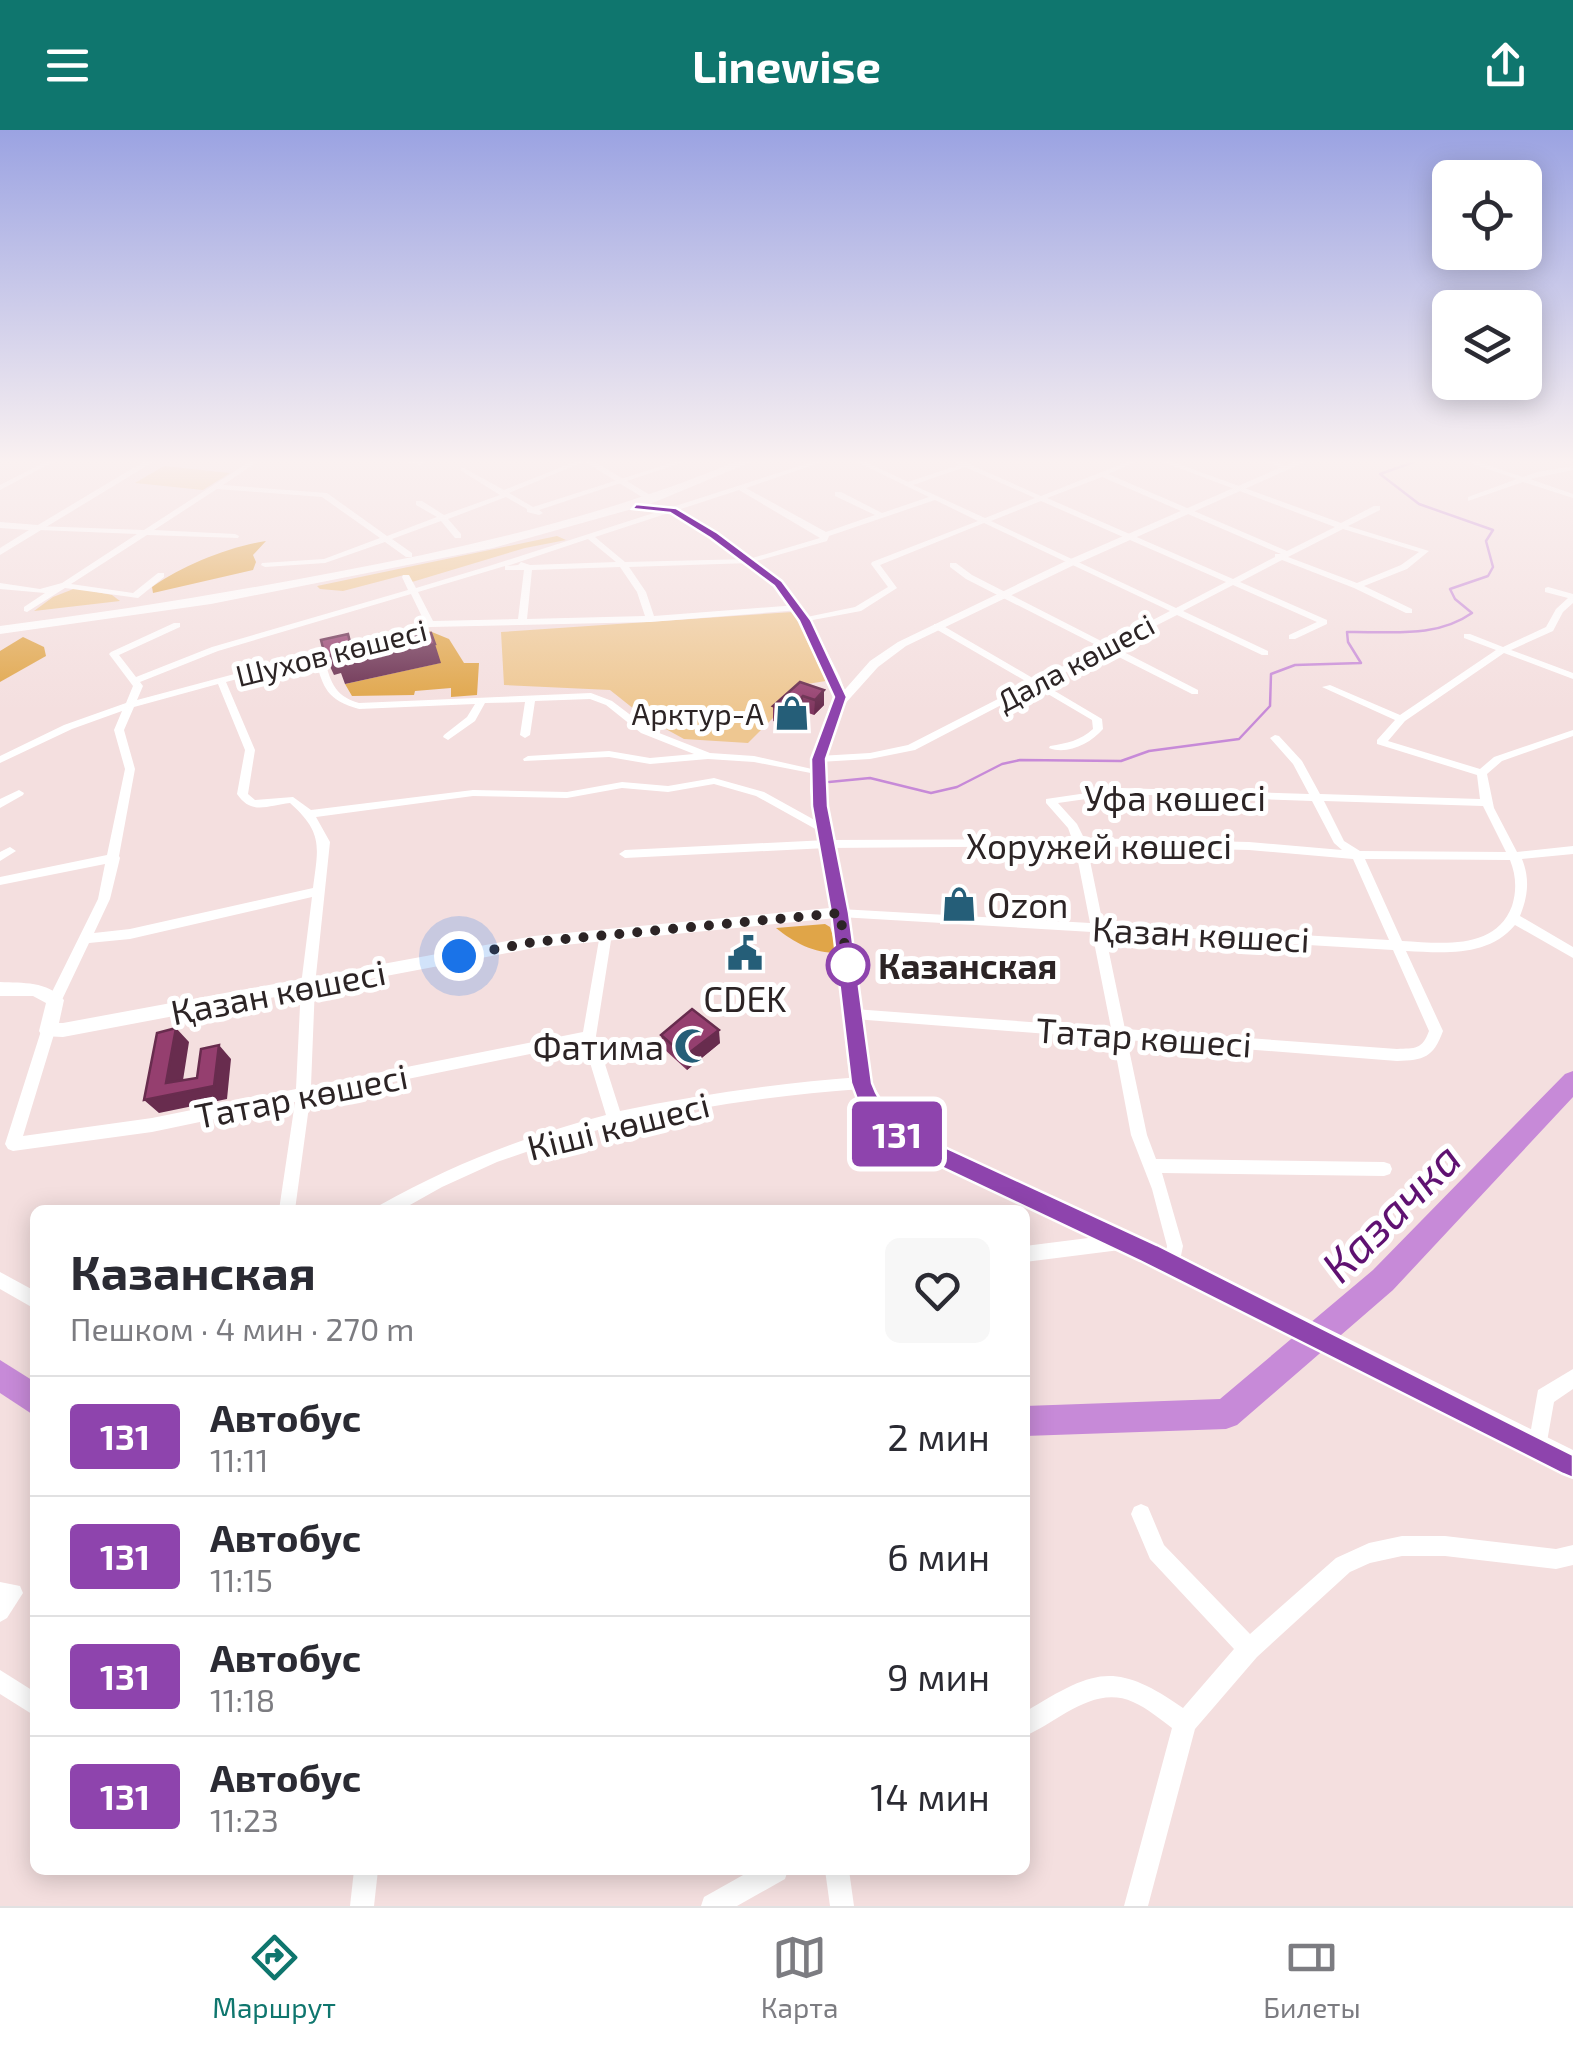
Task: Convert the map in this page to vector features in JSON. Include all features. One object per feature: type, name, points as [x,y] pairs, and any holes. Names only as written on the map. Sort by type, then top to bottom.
[{"type":"main road","points":[[0,621],[147,603],[460,545]]},
{"type":"main road","points":[[0,630],[216,600],[497,545]]},
{"type":"main road","points":[[725,545],[778,584],[801,614],[833,677],[839,703],[818,766],[825,836],[840,913],[861,1083],[877,1116],[917,1145],[1172,1264],[1573,1465]]},
{"type":"street","points":[[27,608],[125,545]]},
{"type":"street","points":[[265,565],[326,561],[368,545]]},
{"type":"street","points":[[395,545],[409,555]]},
{"type":"street","points":[[134,681],[215,649],[558,545]]},
{"type":"street","points":[[599,545],[623,565],[645,592],[650,619]]},
{"type":"street","points":[[492,568],[750,561],[800,545]]},
{"type":"street","name":"Шухов көшесі","points":[[0,760],[68,727],[129,704],[430,624],[801,614],[858,609],[892,588],[875,564],[924,545]]},
{"type":"street","points":[[1032,545],[1266,654]]},
{"type":"street","points":[[839,703],[874,664],[902,644],[1109,545]]},
{"type":"street","points":[[1153,545],[1324,622],[1292,636]]},
{"type":"street","points":[[1260,545],[1409,611]]},
{"type":"street","name":"Дала көшесі","points":[[708,756],[818,766],[911,748],[1302,545]]},
{"type":"street","points":[[1356,586],[1404,567],[1425,551],[1412,545]]},
{"type":"street","points":[[510,559],[528,567]]},
{"type":"street","points":[[953,565],[1194,692]]},
{"type":"street","points":[[522,623],[528,567]]},
{"type":"street","points":[[0,586],[41,592],[62,586],[135,596],[161,576]]},
{"type":"street","points":[[406,577],[430,624]]},
{"type":"street","points":[[1482,773],[1381,742],[1401,719],[1503,650],[1550,629],[1559,611],[1573,597],[1548,590]]},
{"type":"street","points":[[48,1031],[55,1000],[104,898],[130,769],[119,730],[138,686],[114,654],[177,624]]},
{"type":"street","points":[[937,626],[1097,719],[1098,729],[1093,736],[1078,744],[1054,748]]},
{"type":"street","points":[[1467,636],[1573,676]]},
{"type":"street","points":[[318,653],[331,692],[341,702],[360,706],[591,696],[609,704],[645,732],[708,756]]},
{"type":"street","points":[[221,680],[250,750],[242,794],[245,800],[253,805],[293,800],[309,814],[324,842],[308,985],[303,1095],[288,1205]]},
{"type":"street","points":[[1328,686],[1401,719]]},
{"type":"street","points":[[525,735],[532,697]]},
{"type":"street","points":[[448,737],[471,719],[483,700]]},
{"type":"street","points":[[1482,773],[1498,759],[1573,733]]},
{"type":"street","points":[[1276,738],[1291,753],[1340,843],[1357,855],[1397,945]]},
{"type":"street","points":[[528,759],[610,754],[650,761],[708,756]]},
{"type":"street","points":[[1482,773],[1486,803],[1495,828],[1515,856],[1522,886],[1514,918],[1573,953]]},
{"type":"street","points":[[309,814],[497,791],[567,795],[622,785],[668,788],[714,781],[760,794],[825,836]]},
{"type":"street","name":"Уфа көшесі","points":[[1172,1264],[1175,1246],[1160,1189],[1139,1134],[1081,845],[1073,827],[1050,801],[1121,791],[1486,803]]},
{"type":"street","points":[[0,804],[19,793]]},
{"type":"street","name":"Хоружей көшесі","points":[[625,854],[825,836],[1081,845],[1232,845],[1357,855],[1515,856],[1573,850]]},
{"type":"street","points":[[0,881],[114,858]]},
{"type":"street","points":[[88,938],[130,934],[316,892]]},
{"type":"street","name":"Қазан көшесі","points":[[48,1031],[534,942],[840,913],[1397,945],[1480,945],[1496,939],[1514,918]]},
{"type":"street","points":[[606,934],[588,1036],[615,1122]]},
{"type":"street","name":"Татар көшесі","points":[[854,1014],[1397,1056],[1419,1054],[1431,1046],[1436,1031],[1397,945]]},
{"type":"street","points":[[0,988],[36,990],[55,1000]]},
{"type":"street","name":"Татар көшесі","points":[[48,1031],[12,1144],[152,1125],[588,1036]]},
{"type":"street","name":"Кіші көшесі","points":[[394,1205],[486,1160],[615,1122],[783,1088],[861,1083]]},
{"type":"street","points":[[1150,1166],[1384,1169]]},
{"type":"street","points":[[1030,1253],[1125,1242]]},
{"type":"street","points":[[0,1280],[30,1297]]},
{"type":"street","points":[[1538,1446],[1545,1397],[1573,1378]]},
{"type":"street","points":[[1142,1514],[1157,1552],[1249,1649]]},
{"type":"street","points":[[1136,1906],[1185,1724],[1249,1649],[1343,1565],[1369,1553],[1402,1546],[1445,1546],[1556,1559],[1573,1554]]},
{"type":"street","points":[[0,1681],[30,1701]]},
{"type":"street","points":[[1030,1722],[1065,1702],[1113,1686],[1131,1689],[1185,1724]]},
{"type":"street","points":[[362,1906],[365,1875]]},
{"type":"street","points":[[713,1906],[767,1875]]},
{"type":"street","points":[[838,1875],[842,1906]]},
{"type":"shaded area","points":[[262,545],[253,555],[253,570],[153,593],[152,587],[192,564],[237,548]]},
{"type":"shaded area","points":[[514,545],[541,545],[412,582],[404,575],[343,591],[317,586]]},
{"type":"shaded area","points":[[76,588],[112,595],[120,601],[34,611],[53,597]]},
{"type":"shaded area","points":[[793,612],[826,681],[807,684],[748,743],[684,739],[644,717],[610,690],[504,685],[501,632]]},
{"type":"shaded area","points":[[427,630],[449,639],[464,663],[479,663],[477,695],[451,697],[451,688],[415,691],[414,695],[352,696],[345,684],[440,663],[356,653],[363,647]]},
{"type":"shaded area","points":[[23,637],[44,647],[46,656],[0,682],[0,651]]},
{"type":"shaded area","points":[[825,924],[830,927],[838,953],[805,946],[776,928]]},
{"type":"building","points":[[431,633],[435,644],[337,665],[334,654],[325,656],[321,640],[348,634],[352,650]]},
{"type":"building","points":[[800,682],[824,690],[815,700],[803,696],[788,712],[773,706]]},
{"type":"building","points":[[692,1009],[719,1030],[685,1056],[661,1035]]},
{"type":"building","points":[[176,1028],[166,1083],[197,1078],[201,1049],[219,1045],[214,1086],[144,1100],[157,1033]]},
{"type":"waterway","points":[[829,782],[870,778],[931,793],[957,787],[1002,764],[1020,760],[1121,761],[1149,751],[1239,739],[1270,706],[1271,674],[1295,665],[1361,663],[1348,642],[1347,632],[1428,630],[1472,613],[1455,599],[1450,589],[1488,576],[1493,567],[1487,545]]},
{"type":"waterway","name":"Казачка","points":[[1030,1421],[1226,1414],[1383,1280],[1573,1081]]},
{"type":"waterway","name":"Казачка","points":[[0,1375],[30,1397]]},
{"type":"bus line","name":"131","points":[[727,545],[778,584],[797,608],[840,697],[817,773],[840,913],[861,1083],[877,1116],[917,1145],[1149,1253],[1573,1465]]},
{"type":"place","name":"Арктур-А","points":[[792,713]]},
{"type":"place","name":"Ozon","points":[[959,904]]},
{"type":"place","name":"CDEK","points":[[745,953]]},
{"type":"place","name":"Казанская","points":[[848,965]]},
{"type":"place","name":"Фатима","points":[[692,1046]]},
{"type":"route","points":[[459,956],[534,942],[840,913],[849,975],[848,965]]}]
